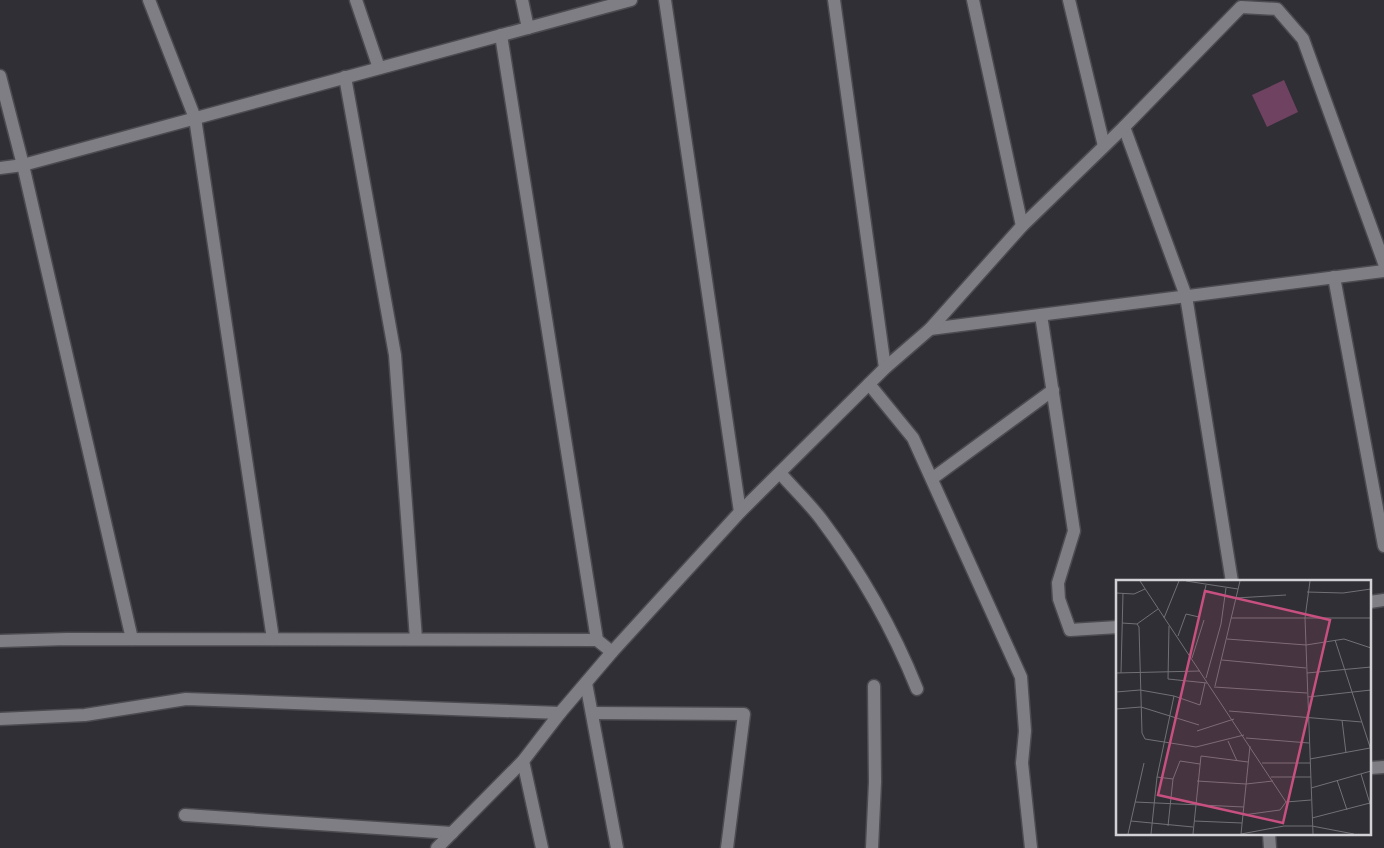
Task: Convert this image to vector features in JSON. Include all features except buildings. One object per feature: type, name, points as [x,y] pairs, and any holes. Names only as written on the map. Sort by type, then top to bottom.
[{"type":"street","points":[[149,0],[195,118],[273,639]]},
{"type":"street","points":[[356,0],[379,68]]},
{"type":"street","points":[[522,0],[528,28]]},
{"type":"street","points":[[0,168],[23,165],[631,0]]},
{"type":"street","points":[[665,0],[740,512]]},
{"type":"street","points":[[834,0],[885,368]]},
{"type":"street","points":[[973,0],[1022,226]]},
{"type":"street","points":[[1069,0],[1104,146]]},
{"type":"street","points":[[437,848],[523,761],[560,713],[612,652],[740,512],[885,368],[930,329],[1022,226],[1124,127],[1240,4],[1277,9],[1303,39],[1384,263]]},
{"type":"street","points":[[501,35],[596,640]]},
{"type":"street","points":[[0,76],[23,165],[132,639]]},
{"type":"street","points":[[345,77],[395,355],[416,639]]},
{"type":"street","points":[[1124,127],[1186,296],[1232,580]]},
{"type":"street","points":[[930,329],[1384,271]]},
{"type":"street","points":[[1334,277],[1384,546]]},
{"type":"street","points":[[1041,315],[1074,531],[1058,583],[1059,599],[1070,630],[1116,627]]},
{"type":"street","points":[[869,384],[913,438],[933,478],[1021,677],[1025,731],[1022,763],[1031,848]]},
{"type":"street","points":[[933,478],[1053,390]]},
{"type":"street","points":[[780,472],[820,517],[858,571],[904,656],[917,689]]},
{"type":"street","points":[[0,642],[67,639],[596,640],[612,652]]},
{"type":"street","points":[[586,683],[617,848]]},
{"type":"street","points":[[872,848],[875,782],[874,686]]},
{"type":"street","points":[[0,719],[85,715],[186,699],[560,713]]},
{"type":"street","points":[[592,713],[744,714],[727,848]]},
{"type":"street","points":[[523,761],[542,848]]},
{"type":"street","points":[[185,815],[452,833]]}]
